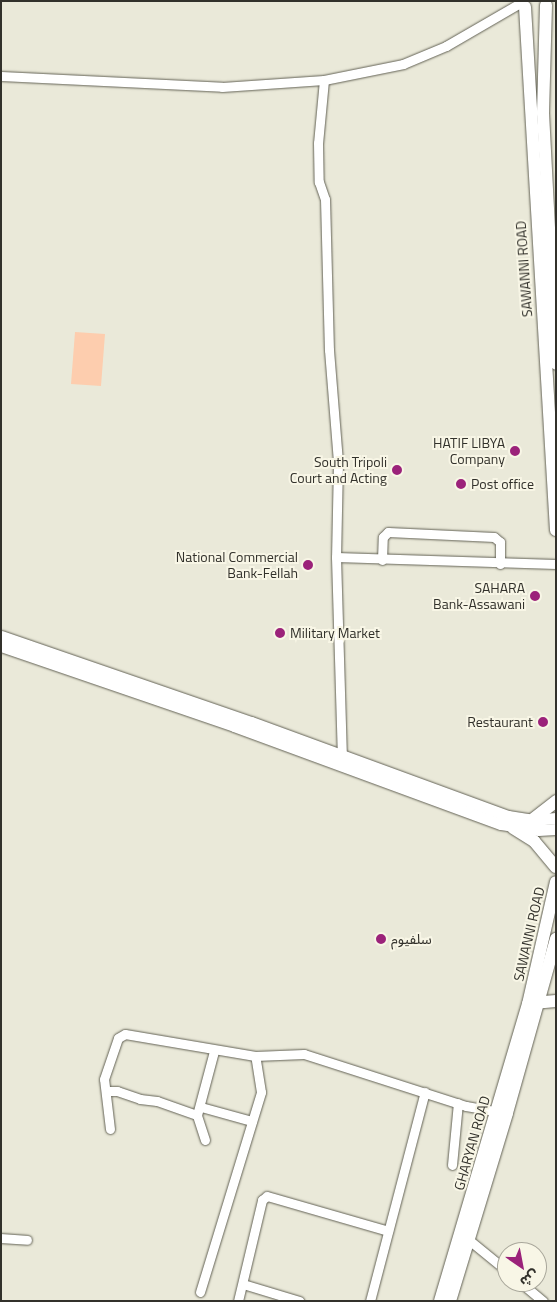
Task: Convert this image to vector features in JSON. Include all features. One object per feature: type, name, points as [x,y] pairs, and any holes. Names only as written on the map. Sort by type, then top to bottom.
[{"type":"highway","name":"SAWANNI ROAD","points":[[523,3],[536,11],[548,6],[543,118],[556,364]]},
{"type":"highway","name":"SAWANNI ROAD","points":[[523,3],[552,421],[556,530]]},
{"type":"highway","points":[[532,820],[556,801]]},
{"type":"highway","points":[[513,828],[534,841],[556,867]]},
{"type":"highway","name":"SAWANNI ROAD","points":[[535,998],[554,908],[556,882]]},
{"type":"highway","name":"SAWANNI ROAD","points":[[535,998],[556,939]]},
{"type":"highway","points":[[535,998],[556,993]]},
{"type":"highway","points":[[535,998],[556,1001]]},
{"type":"highway","name":"GHARYAN ROAD","points":[[450,1301],[469,1240],[502,1112],[535,998]]},
{"type":"highway","name":"GHARYAN ROAD","points":[[440,1301],[502,1112]]},
{"type":"main road","points":[[1,636],[342,761],[513,828],[556,829]]},
{"type":"main road","points":[[1,646],[508,816],[532,820],[556,818]]},
{"type":"street","points":[[1,76],[222,87],[324,80],[404,64],[446,46],[523,3]]},
{"type":"street","points":[[324,80],[318,143],[319,182],[325,199],[330,350],[338,463],[336,557],[342,761]]},
{"type":"street","points":[[382,560],[383,537],[388,532],[494,537],[500,542],[500,564]]},
{"type":"street","points":[[336,557],[500,564],[556,564]]},
{"type":"street","points":[[110,1129],[104,1079],[121,1035],[255,1056],[304,1054],[458,1103],[502,1112]]},
{"type":"street","points":[[205,1140],[199,1111],[214,1051]]},
{"type":"street","points":[[200,1292],[261,1092],[255,1056]]},
{"type":"street","points":[[106,1091],[117,1091],[140,1099],[252,1121]]},
{"type":"street","points":[[370,1301],[425,1092]]},
{"type":"street","points":[[452,1165],[458,1103]]},
{"type":"street","points":[[238,1301],[262,1200],[267,1196],[388,1231]]},
{"type":"street","points":[[1,1238],[26,1240]]},
{"type":"street","points":[[469,1240],[497,1263]]},
{"type":"street","points":[[243,1284],[299,1301]]},
{"type":"street","points":[[532,1292],[543,1301]]},
{"type":"shaded area","points":[[75,332],[105,334],[101,386],[71,384]]},
{"type":"place","name":"HATIF LIBYA Company","points":[[515,451]]},
{"type":"place","name":"South Tripoli Court and Acting","points":[[397,470]]},
{"type":"place","name":"Post office","points":[[461,484]]},
{"type":"place","name":"National Commercial Bank-Fellah","points":[[308,565]]},
{"type":"place","name":"SAHARA Bank-Assawani","points":[[535,596]]},
{"type":"place","name":"Military Market","points":[[280,633]]},
{"type":"place","name":"Restaurant","points":[[543,722]]},
{"type":"place","name":"سلفيوم","points":[[381,939]]}]
